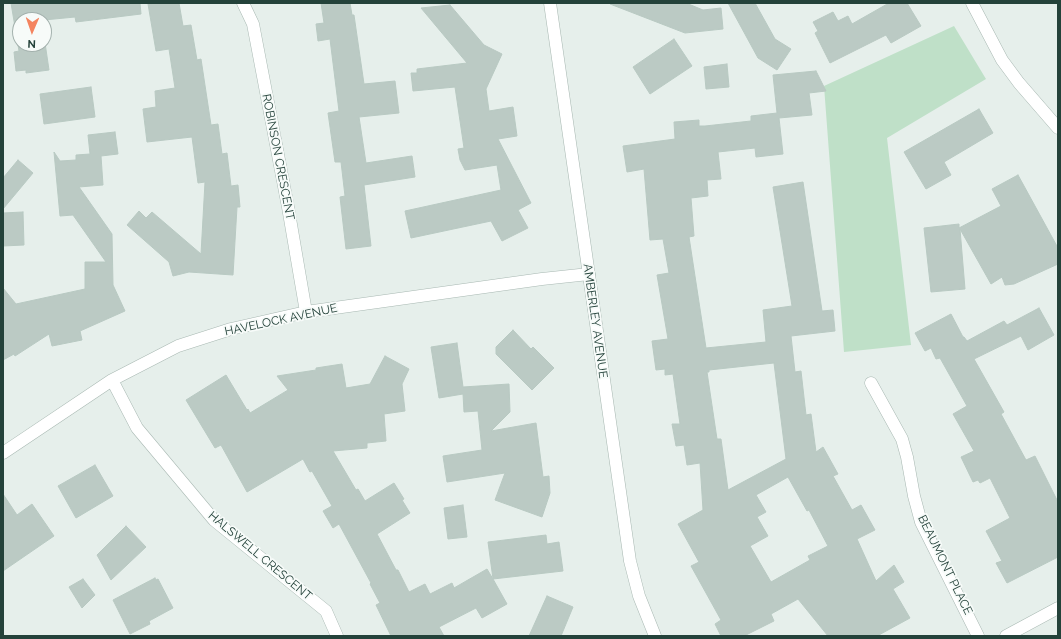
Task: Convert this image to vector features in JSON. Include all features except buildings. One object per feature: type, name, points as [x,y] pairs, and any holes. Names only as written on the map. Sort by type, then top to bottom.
[{"type":"street","name":"ROBINSON CRESCENT","points":[[243,3],[253,24],[288,207],[306,312]]},
{"type":"street","name":"AMBERLEY AVENUE","points":[[550,3],[630,561],[639,596],[656,636]]},
{"type":"street","points":[[972,3],[1002,60],[1019,83],[1058,128]]},
{"type":"street","name":"HAVELOCK AVENUE","points":[[3,453],[112,380],[178,346],[231,329],[306,312],[542,279],[589,274]]},
{"type":"street","name":"HALSWELL CRESCENT","points":[[112,380],[137,428],[214,520],[326,611],[337,636]]},
{"type":"street","name":"BEAUMONT PLACE","points":[[871,383],[902,439],[921,522],[978,636]]},
{"type":"street","points":[[1006,636],[1058,608]]},
{"type":"green space","points":[[954,26],[986,79],[887,138],[911,345],[844,352],[824,86]]}]
